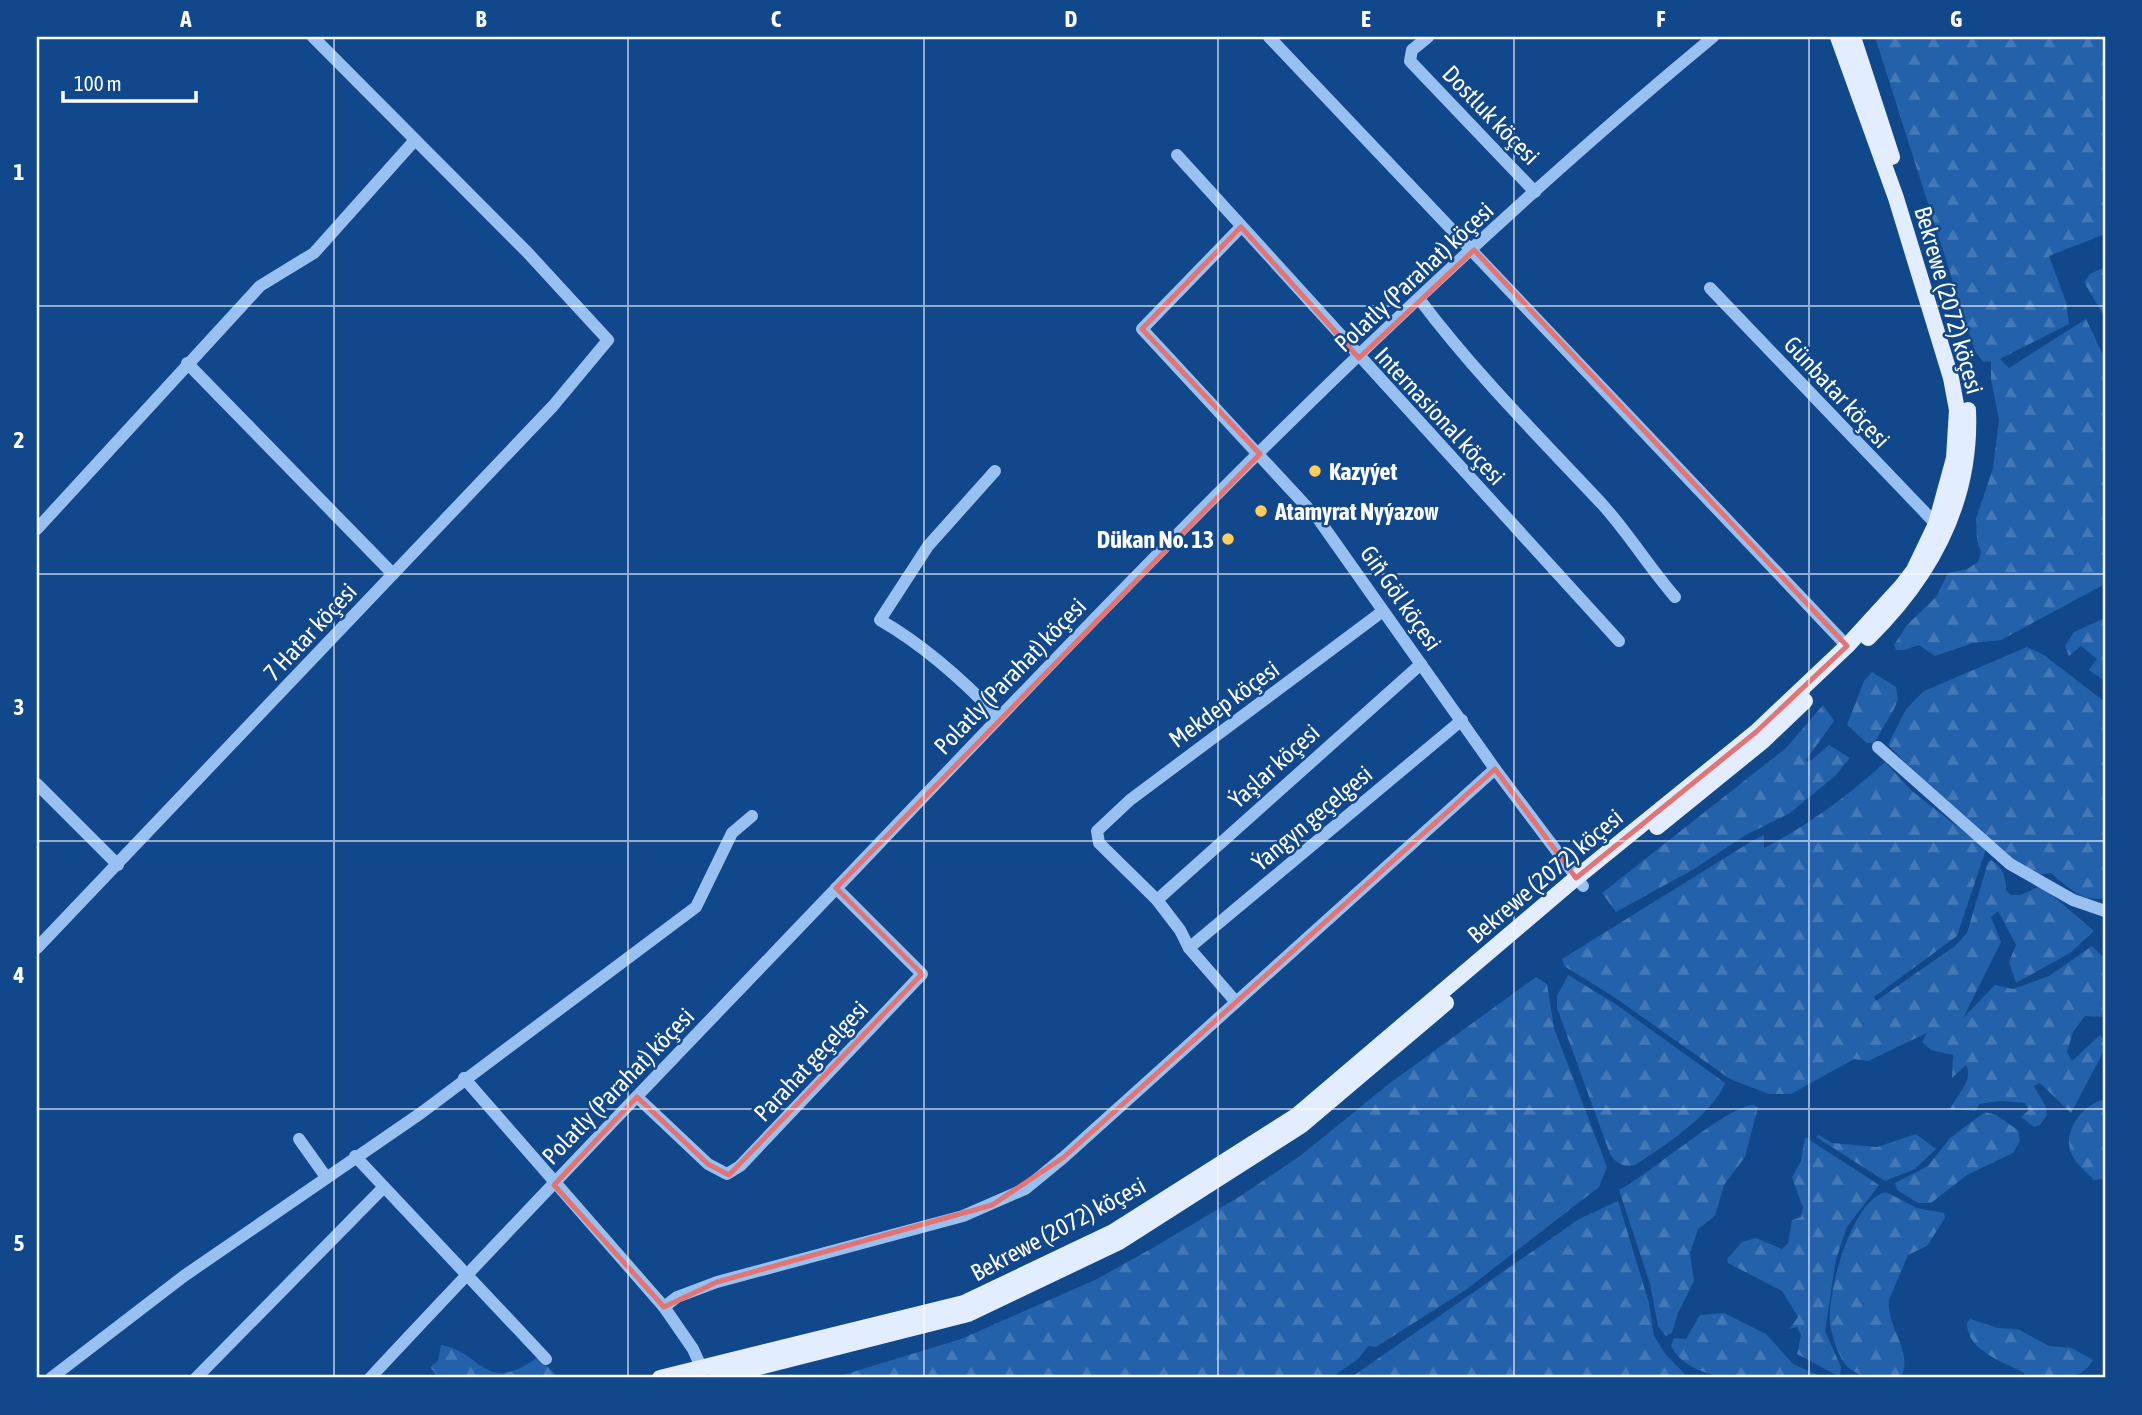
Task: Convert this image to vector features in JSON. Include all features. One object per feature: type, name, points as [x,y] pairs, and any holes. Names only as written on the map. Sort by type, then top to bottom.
[{"type":"main road","name":"Bekrewe (2072) köçesi","points":[[716,1378],[968,1314],[1119,1242],[1303,1125],[1756,732],[1847,646],[1901,587],[1936,524],[1949,480],[1958,434],[1958,410],[1951,378],[1896,198],[1838,37]]},
{"type":"main road","name":"Bekrewe (2072) köçesi","points":[[660,1378],[704,1373],[964,1303],[1113,1232],[1296,1116],[1580,882],[1763,741],[1895,612],[1924,575],[1951,513],[1965,458],[1968,408],[1913,220],[1853,37]]},
{"type":"street","points":[[37,529],[260,286],[314,253],[415,140],[313,37]]},
{"type":"street","points":[[1269,37],[1847,646]]},
{"type":"street","name":"Dostluk köçesi","points":[[1428,37],[1412,50],[1410,61],[1535,191]]},
{"type":"street","name":"Polatly (Parahat) köçesi","points":[[370,1378],[998,717],[1260,454],[1535,191],[1713,37]]},
{"type":"street","name":"7 Hatar köçesi","points":[[37,948],[553,406],[608,340],[527,252],[415,140]]},
{"type":"street","name":"Internasional köçesi","points":[[1177,155],[1619,641]]},
{"type":"street","name":"Giň Göl köçesi","points":[[1241,227],[1142,329],[1319,520],[1495,769],[1580,882]]},
{"type":"street","name":"Günbatar köçesi","points":[[1710,288],[1936,524]]},
{"type":"street","points":[[1420,300],[1444,332],[1553,455],[1635,542],[1651,569],[1675,597]]},
{"type":"street","points":[[187,363],[393,574]]},
{"type":"street","points":[[995,471],[928,547],[880,620],[905,634],[948,667],[998,717]]},
{"type":"street","name":"Mekdep köçesi","points":[[1157,900],[1099,844],[1095,836],[1112,813],[1383,611]]},
{"type":"street","name":"Ýaşlar köçesi","points":[[1157,900],[1420,664]]},
{"type":"street","name":"Ýangyn geçelgesi","points":[[1189,948],[1462,720]]},
{"type":"street","points":[[1878,747],[2010,864],[2073,900],[2105,911]]},
{"type":"street","points":[[664,1307],[677,1297],[718,1282],[945,1222],[1008,1198],[1065,1157],[1495,769]]},
{"type":"street","points":[[37,784],[118,864]]},
{"type":"street","points":[[51,1378],[184,1276],[421,1113],[464,1078],[696,907],[732,833],[752,816]]},
{"type":"street","name":"Parahat geçelgesi","points":[[637,1097],[708,1164],[727,1174],[740,1166],[922,974],[836,888]]},
{"type":"street","points":[[1157,900],[1180,930],[1189,948],[1236,1002]]},
{"type":"street","points":[[464,1078],[554,1185],[664,1307],[704,1373]]},
{"type":"street","points":[[299,1139],[326,1177]]},
{"type":"street","points":[[355,1156],[546,1359]]},
{"type":"street","points":[[197,1378],[384,1187]]},
{"type":"highlighted area","points":[[1241,227],[1359,358],[1474,250],[1847,646],[1756,732],[1576,878],[1495,769],[1064,1157],[992,1205],[717,1282],[664,1307],[554,1185],[637,1097],[708,1164],[729,1175],[922,974],[836,888],[1260,454],[1142,329]]},
{"type":"green space","points":[[1875,37],[2105,37],[2105,234],[2049,256],[2066,302],[2069,324],[2000,359],[2009,368],[2086,319],[2105,359],[2105,584],[2001,640],[1973,643],[1935,656],[1919,645],[1896,650],[1894,645],[1907,625],[1936,597],[1948,573],[1967,569],[1978,562],[1981,552],[1977,540],[1976,519],[1993,468],[1999,420],[1991,379],[1991,361],[1983,362],[1975,351]]},
{"type":"green space","points":[[2105,267],[2105,318],[2084,282],[2090,274]]},
{"type":"green space","points":[[2105,618],[2105,681],[2089,670],[2097,659],[2081,646],[2069,656],[2065,646],[2074,632]]},
{"type":"green space","points":[[2027,647],[2044,655],[2105,702],[2105,898],[2082,896],[2051,873],[2036,875],[2023,869],[1949,807],[1888,745],[1906,709],[1924,691]]},
{"type":"green space","points":[[1872,672],[1896,687],[1898,699],[1874,743],[1867,743],[1847,725],[1864,681]]},
{"type":"green space","points":[[1823,705],[1834,721],[1806,760],[1809,762],[1829,745],[1850,758],[1835,776],[1790,813],[1744,836],[1694,869],[1616,912],[1602,893],[1786,748]]},
{"type":"green space","points":[[1885,762],[1912,791],[1986,849],[1957,936],[1874,997],[1876,1001],[1955,946],[1967,933],[1988,862],[1991,860],[2001,869],[2006,890],[2011,895],[2021,895],[2038,887],[2045,889],[2094,931],[2070,953],[2016,983],[2009,962],[2016,945],[1998,911],[1991,917],[2001,942],[1963,1018],[1995,985],[2013,989],[2049,976],[2092,946],[2105,959],[2105,1017],[2085,1016],[2073,1032],[2067,1052],[2072,1061],[2100,1035],[2105,1042],[2105,1049],[2071,1113],[2040,1083],[2034,1086],[2046,1107],[2047,1115],[2040,1125],[2034,1127],[2021,1117],[2029,1110],[2025,1103],[2000,1101],[1979,1104],[1976,1111],[1950,1109],[1966,1082],[1968,1071],[1966,1065],[1952,1078],[1953,1055],[1931,1050],[1922,1042],[1927,1033],[1868,1061],[1854,1059],[1791,1094],[1769,1094],[1730,1079],[1614,997],[1564,966],[1562,959],[1752,841],[1764,835],[1764,848],[1812,820]]},
{"type":"green space","points":[[1568,975],[1614,1003],[1725,1083],[1719,1095],[1698,1118],[1635,1165],[1620,1164],[1610,1154],[1557,1008],[1557,996]]},
{"type":"green space","points":[[1536,977],[1547,984],[1554,1028],[1607,1167],[1599,1187],[1467,1289],[1376,1347],[1368,1346],[1358,1359],[1331,1378],[833,1378],[961,1339],[1097,1279],[1149,1250],[1242,1195],[1300,1156],[1390,1083]]},
{"type":"green space","points":[[2105,1099],[2105,1179],[2094,1180],[2072,1155],[2069,1137],[2082,1113],[2089,1106]]},
{"type":"green space","points":[[1752,1105],[1758,1107],[1745,1157],[1724,1185],[1715,1216],[1698,1229],[1690,1253],[1694,1281],[1678,1313],[1672,1333],[1666,1336],[1658,1326],[1650,1284],[1619,1190],[1724,1117]]},
{"type":"green space","points":[[1985,1112],[1996,1115],[2018,1130],[2020,1141],[2013,1153],[1967,1175],[1931,1203],[1918,1203],[1897,1190],[1895,1183],[1928,1166],[1950,1138]]},
{"type":"green space","points":[[1916,1134],[1936,1149],[1915,1169],[1885,1181],[1816,1137],[1819,1135],[1832,1143],[1877,1147]]},
{"type":"green space","points":[[1805,1137],[1879,1185],[1847,1227],[1836,1259],[1825,1331],[1841,1367],[1840,1377],[1797,1354],[1801,1335],[1797,1327],[1789,1329],[1798,1317],[1782,1291],[1728,1263],[1727,1259],[1742,1242],[1756,1238],[1782,1249],[1788,1243],[1792,1220],[1801,1217],[1803,1208],[1792,1177],[1801,1161]]},
{"type":"green space","points":[[1886,1192],[1917,1208],[1944,1213],[1945,1218],[1927,1246],[1908,1255],[1889,1300],[1891,1320],[1904,1358],[1901,1378],[1871,1377],[1850,1369],[1838,1350],[1830,1324],[1837,1271],[1852,1229],[1873,1199]]},
{"type":"green space","points":[[1618,1201],[1649,1303],[1654,1336],[1666,1355],[1689,1378],[1350,1378],[1579,1219]]},
{"type":"green space","points":[[1724,1313],[1766,1334],[1793,1364],[1824,1378],[1740,1379],[1698,1370],[1682,1360],[1671,1346],[1674,1338],[1686,1339],[1700,1315]]},
{"type":"green space","points":[[1970,1319],[1998,1328],[2018,1329],[2049,1346],[2072,1348],[2093,1360],[2087,1368],[2072,1377],[2025,1378],[2024,1373],[1979,1348],[1969,1333],[1967,1323]]},
{"type":"green space","points":[[441,1345],[455,1349],[495,1372],[506,1373],[538,1357],[557,1376],[439,1378],[430,1367],[438,1361]]},
{"type":"place","name":"Kazyýet","points":[[1315,471]]},
{"type":"place","name":"Atamyrat Nyýazow","points":[[1261,511]]},
{"type":"place","name":"Dükan No. 13","points":[[1228,539]]}]
